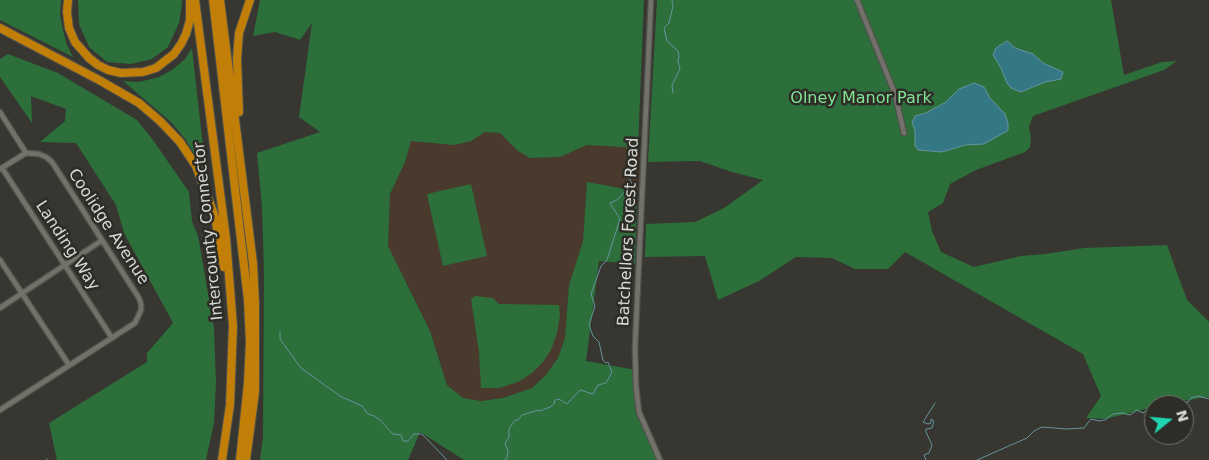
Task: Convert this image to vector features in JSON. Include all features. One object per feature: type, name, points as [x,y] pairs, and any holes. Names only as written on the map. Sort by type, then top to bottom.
[{"type":"highway","points":[[68,0],[69,28],[75,42],[98,65],[121,73],[144,72],[156,68],[174,54],[186,34],[190,20],[190,0]]},
{"type":"highway","name":"Intercounty Connector","points":[[195,0],[226,238],[233,326],[230,405],[222,460]]},
{"type":"highway","name":"Intercounty Connector","points":[[214,0],[248,300],[250,342],[248,383],[240,460]]},
{"type":"highway","points":[[220,0],[252,255],[256,303],[255,392],[246,460]]},
{"type":"highway","points":[[238,147],[237,59],[239,33],[250,0]]},
{"type":"highway","points":[[0,28],[139,103],[180,142],[196,166],[215,217],[231,306]]},
{"type":"street","name":"Batchellors Forest Road","points":[[652,0],[635,348],[639,412],[660,460]]},
{"type":"street","points":[[856,0],[895,94],[904,133]]},
{"type":"street","points":[[0,112],[26,153],[1,169]]},
{"type":"street","name":"Coolidge Avenue","points":[[0,410],[135,323],[140,316],[141,304],[52,162],[46,156],[26,153]]},
{"type":"street","name":"Landing Way","points":[[1,169],[112,338]]},
{"type":"street","points":[[0,308],[101,241]]},
{"type":"street","points":[[0,260],[69,365]]},
{"type":"shaded area","points":[[485,132],[500,133],[518,151],[530,158],[560,157],[587,145],[641,148],[639,190],[587,182],[583,241],[569,285],[565,338],[558,358],[546,375],[532,388],[503,398],[481,401],[463,398],[447,385],[430,331],[388,246],[390,194],[405,162],[411,141],[471,141]]},
{"type":"green space","points":[[0,0],[61,0],[60,16],[66,43],[73,57],[0,20]]},
{"type":"green space","points":[[78,0],[182,0],[182,4],[179,23],[168,47],[152,59],[131,64],[107,62],[89,47],[79,24]]},
{"type":"green space","points":[[260,0],[644,0],[638,148],[587,145],[560,157],[530,158],[518,151],[500,133],[485,132],[471,141],[454,145],[411,141],[405,162],[390,194],[388,246],[430,331],[447,385],[463,398],[481,401],[503,398],[532,388],[546,375],[558,358],[565,338],[569,285],[583,241],[587,182],[637,191],[635,264],[599,261],[586,361],[636,370],[639,412],[660,460],[464,460],[420,432],[408,460],[260,460],[263,437],[264,272],[262,207],[257,153],[320,132],[299,117],[312,23],[300,40],[275,32],[253,36]]},
{"type":"green space","name":"Olney Manor Park","points":[[657,0],[1111,0],[1124,75],[1162,62],[1177,61],[1164,70],[1033,116],[1029,127],[1030,147],[1025,152],[976,170],[950,184],[943,203],[928,212],[932,231],[941,252],[974,267],[1021,256],[1084,248],[1167,245],[1187,300],[1209,322],[1209,397],[1194,399],[1194,395],[1144,395],[1144,409],[1105,419],[1086,418],[1101,396],[1083,354],[905,252],[888,269],[855,269],[832,258],[796,257],[759,281],[718,300],[705,256],[645,257],[646,224],[695,222],[724,208],[763,180],[700,161],[648,162]]},
{"type":"green space","points":[[192,48],[206,174],[186,140],[171,122],[123,81],[139,82],[159,77],[172,70],[185,59]]},
{"type":"green space","points":[[8,54],[58,73],[137,120],[189,192],[192,221],[198,236],[214,328],[216,382],[214,423],[206,460],[57,460],[49,423],[147,362],[147,353],[173,323],[124,233],[116,205],[76,143],[40,142],[65,121],[66,109],[31,96],[32,123],[0,77],[0,59]]},
{"type":"green space","points":[[471,184],[487,256],[443,266],[427,194]]},
{"type":"green space","points":[[475,296],[493,298],[499,304],[559,305],[560,315],[557,333],[551,350],[532,373],[518,382],[499,388],[481,388],[479,352],[471,299]]},
{"type":"water","points":[[1007,41],[1015,48],[1033,54],[1043,63],[1063,72],[1061,79],[1045,82],[1021,92],[1011,88],[993,55],[996,48]]},
{"type":"water","points":[[974,83],[984,87],[990,98],[1005,114],[1008,130],[984,144],[965,145],[942,152],[918,150],[915,146],[915,131],[912,122],[915,116],[926,113],[946,102],[959,89]]},
{"type":"waterway","points":[[672,0],[673,6],[669,23],[664,28],[667,41],[678,51],[679,57],[680,69],[672,85],[673,93]]},
{"type":"waterway","points":[[505,460],[508,451],[505,443],[509,437],[509,429],[515,420],[518,420],[522,415],[550,407],[554,404],[555,400],[559,399],[567,404],[580,390],[593,394],[598,385],[606,383],[612,372],[608,362],[606,363],[603,360],[599,342],[593,336],[589,325],[595,306],[591,294],[601,266],[607,260],[620,219],[610,203],[617,200],[627,189],[630,190],[632,184],[628,176],[629,163],[636,150]]},
{"type":"waterway","points":[[280,332],[280,339],[301,368],[340,396],[362,406],[368,414],[380,420],[393,434],[401,435],[403,441],[408,441],[414,434],[422,434],[447,460]]},
{"type":"waterway","points":[[1194,397],[1198,396],[1209,399]]},
{"type":"waterway","points":[[926,460],[924,455],[929,453],[932,445],[926,429],[932,428],[934,421],[931,419],[931,423],[928,424],[923,422],[935,403]]},
{"type":"waterway","points":[[977,460],[1027,438],[1034,431],[1042,427],[1084,428],[1091,419],[1105,420],[1113,414],[1122,413],[1130,415],[1137,410],[1144,412]]}]
